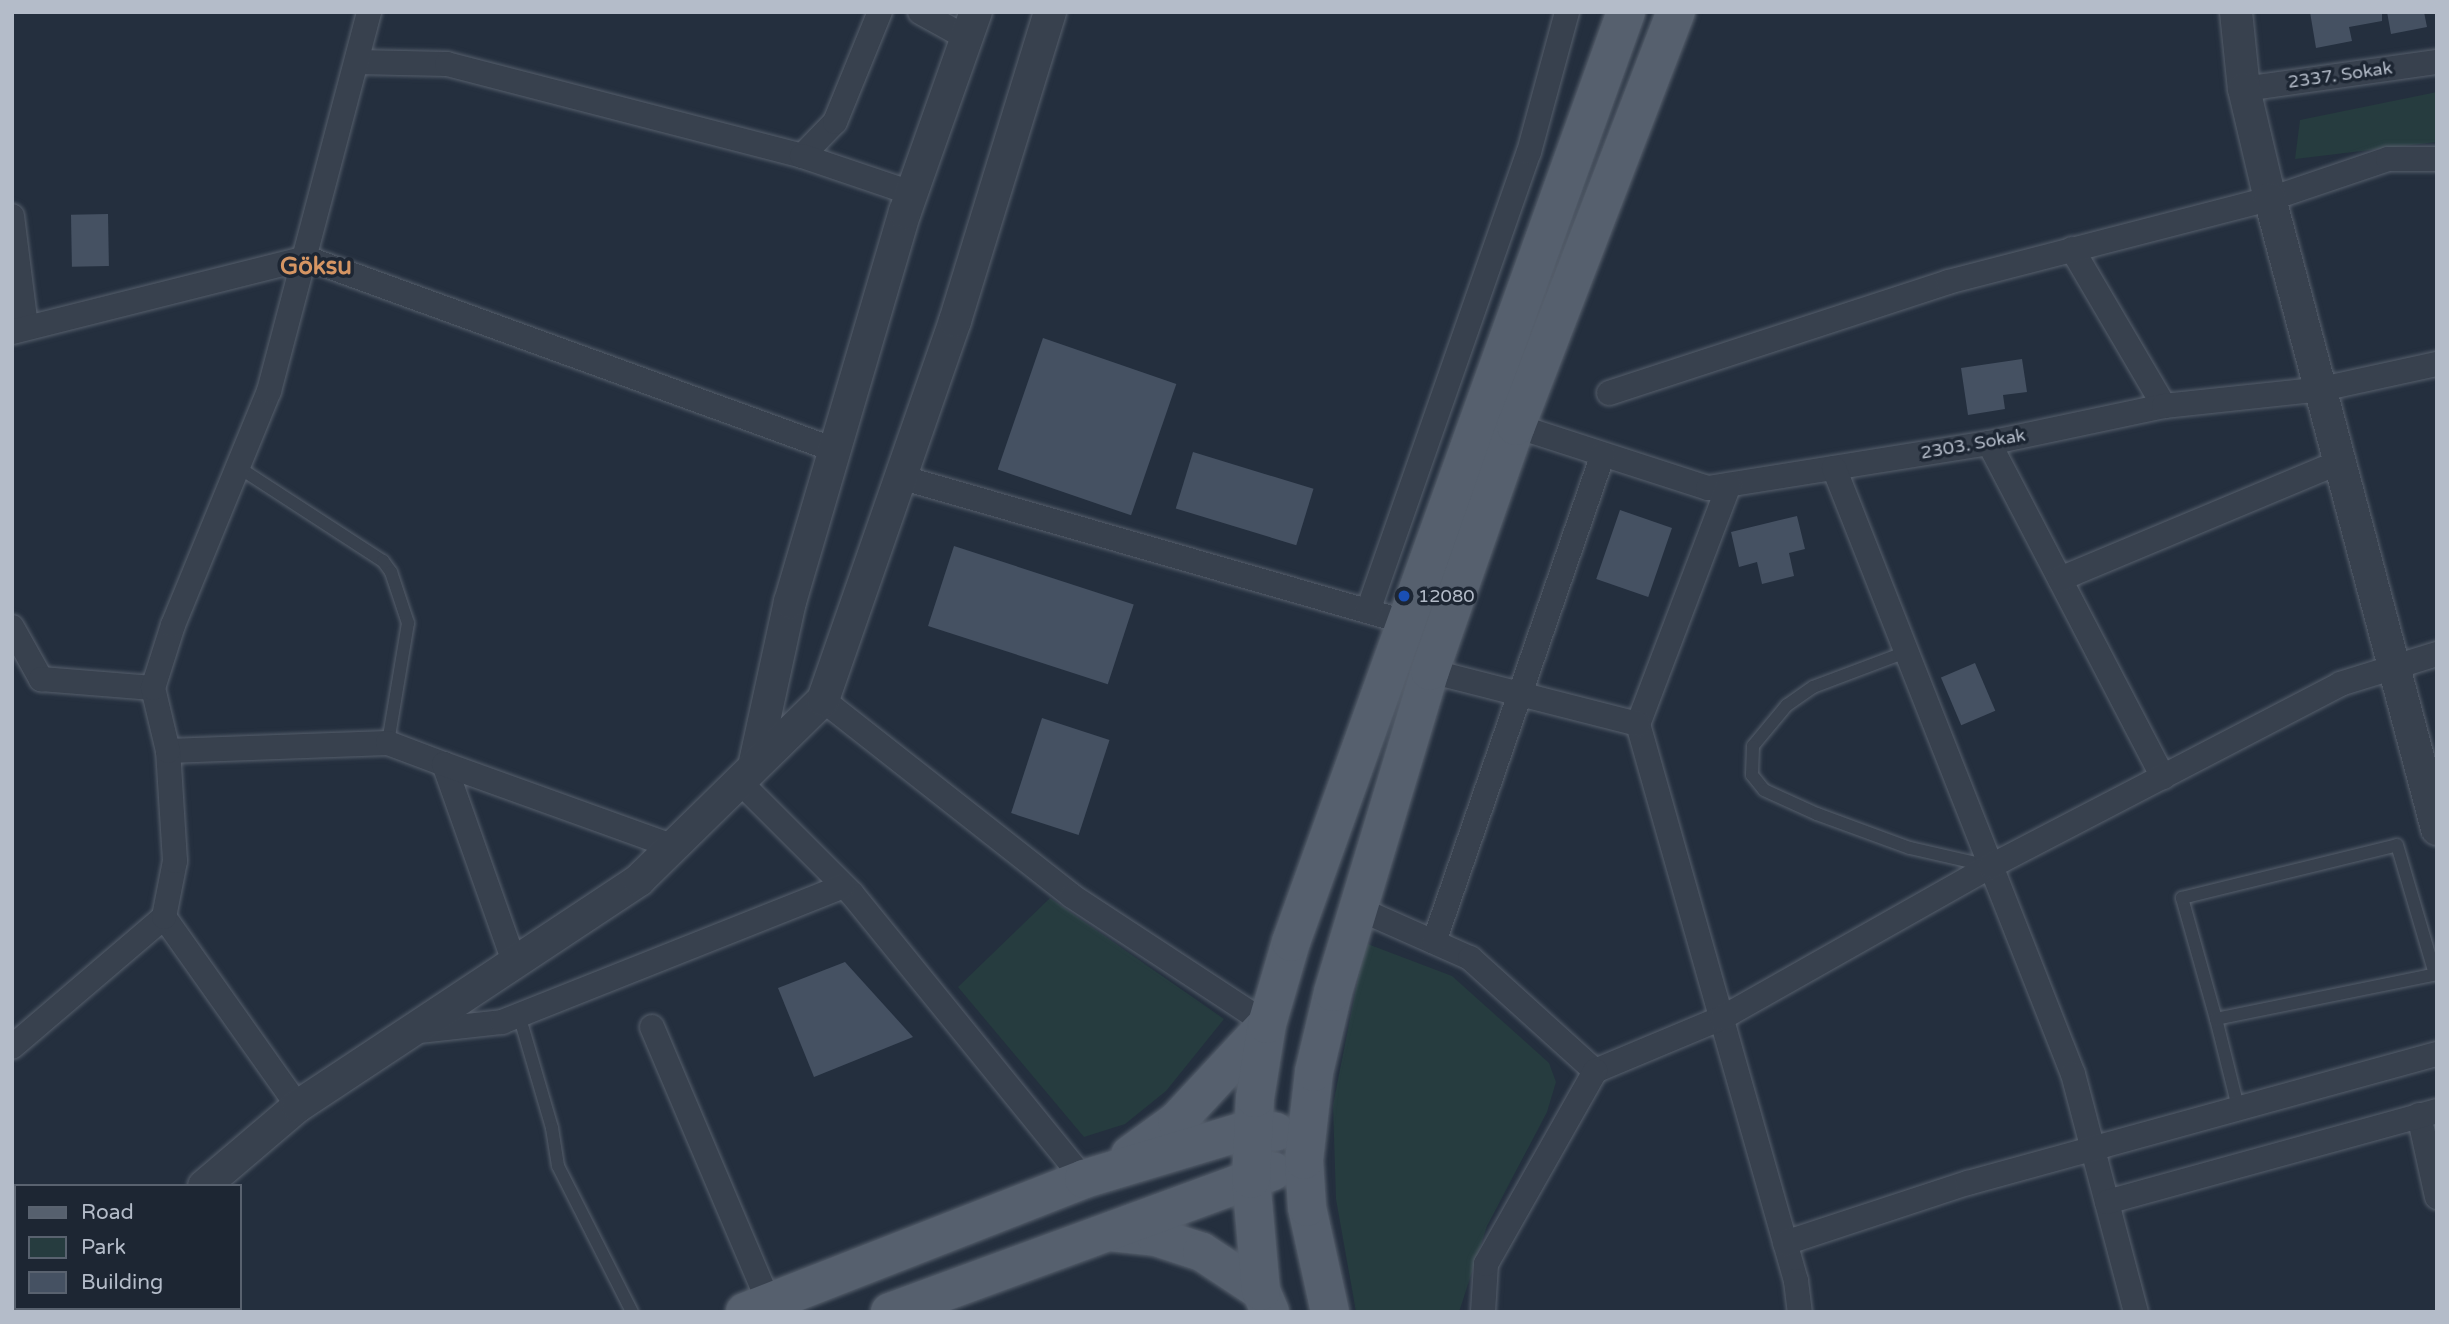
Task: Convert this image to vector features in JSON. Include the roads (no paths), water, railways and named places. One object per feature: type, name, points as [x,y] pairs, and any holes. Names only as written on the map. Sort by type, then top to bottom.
[{"type":"main road","points":[[1266,1301],[1251,1179],[1254,1128],[1267,1024],[1290,942],[1626,12]]},
{"type":"main road","points":[[1330,1312],[1307,1207],[1305,1149],[1314,1072],[1357,908],[1430,671],[1516,426],[1676,12]]},
{"type":"main road","points":[[1097,1175],[1177,1121],[1267,1024]]},
{"type":"main road","points":[[757,1307],[1097,1175],[1254,1128],[1305,1149]]},
{"type":"main road","points":[[890,1312],[1102,1230],[1251,1179],[1305,1149]]},
{"type":"main road","points":[[1102,1230],[1156,1237],[1202,1252],[1266,1301]]},
{"type":"street","points":[[12,1047],[164,917],[175,861],[168,751],[153,688],[173,625],[269,391],[369,12]]},
{"type":"street","points":[[803,156],[835,122],[880,12]]},
{"type":"street","points":[[746,771],[790,602],[911,193],[971,25],[920,12]]},
{"type":"street","points":[[206,1184],[298,1106],[639,880],[746,771],[823,700],[955,321],[1050,12]]},
{"type":"street","points":[[1368,611],[1529,152],[1567,12]]},
{"type":"street","points":[[2236,12],[2244,89],[2270,199],[2437,829]]},
{"type":"street","points":[[357,62],[447,64],[803,156],[911,193]]},
{"type":"street","name":"2337. Sokak","points":[[2244,89],[2437,62]]},
{"type":"street","points":[[1609,393],[1948,282],[2270,199],[2388,159],[2437,159]]},
{"type":"street","points":[[12,216],[19,330],[306,258],[835,450]]},
{"type":"street","points":[[2072,249],[2164,406]]},
{"type":"street","name":"2303. Sokak","points":[[1516,426],[1708,488],[1989,443],[2164,406],[2322,389],[2437,364]]},
{"type":"street","points":[[1989,443],[2163,777]]},
{"type":"street","points":[[1434,942],[1518,693],[1603,454]]},
{"type":"street","points":[[2060,579],[2340,461]]},
{"type":"street","points":[[1834,468],[2073,1074],[2136,1312]]},
{"type":"street","points":[[900,477],[1405,622]]},
{"type":"street","points":[[1729,485],[1638,724],[1785,1242],[1798,1311]]},
{"type":"street","points":[[12,626],[41,679],[153,688]]},
{"type":"street","points":[[1483,1312],[1486,1264],[1595,1071],[1722,1018],[1991,866],[2340,684],[2394,664],[2437,654]]},
{"type":"street","points":[[1430,671],[1638,724]]},
{"type":"street","points":[[823,700],[1072,896],[1267,1024]]},
{"type":"street","points":[[168,751],[388,743],[672,846]]},
{"type":"street","points":[[444,764],[514,965]]},
{"type":"street","points":[[746,771],[843,886],[1097,1175]]},
{"type":"street","points":[[411,1032],[502,1022],[843,886]]},
{"type":"street","points":[[1357,908],[1470,958],[1595,1071]]},
{"type":"street","points":[[164,917],[298,1106]]},
{"type":"street","points":[[652,1027],[757,1307]]},
{"type":"street","points":[[1785,1242],[2093,1148],[2437,1054]]},
{"type":"street","points":[[2107,1202],[2428,1113],[2437,1197]]},
{"type":"lane","points":[[238,467],[383,561],[391,572],[408,623],[388,743]]},
{"type":"lane","points":[[1906,652],[1813,687],[1787,705],[1752,746],[1752,775],[1764,790],[1817,814],[1910,848],[1991,866]]},
{"type":"lane","points":[[2216,1019],[2436,974],[2397,845],[2182,898],[2238,1107]]},
{"type":"lane","points":[[519,1015],[552,1128],[558,1166],[632,1312]]},
{"type":"place","name":"12080","points":[[1404,596]]},
{"type":"district","name":"Göksu","points":[[316,267]]}]
